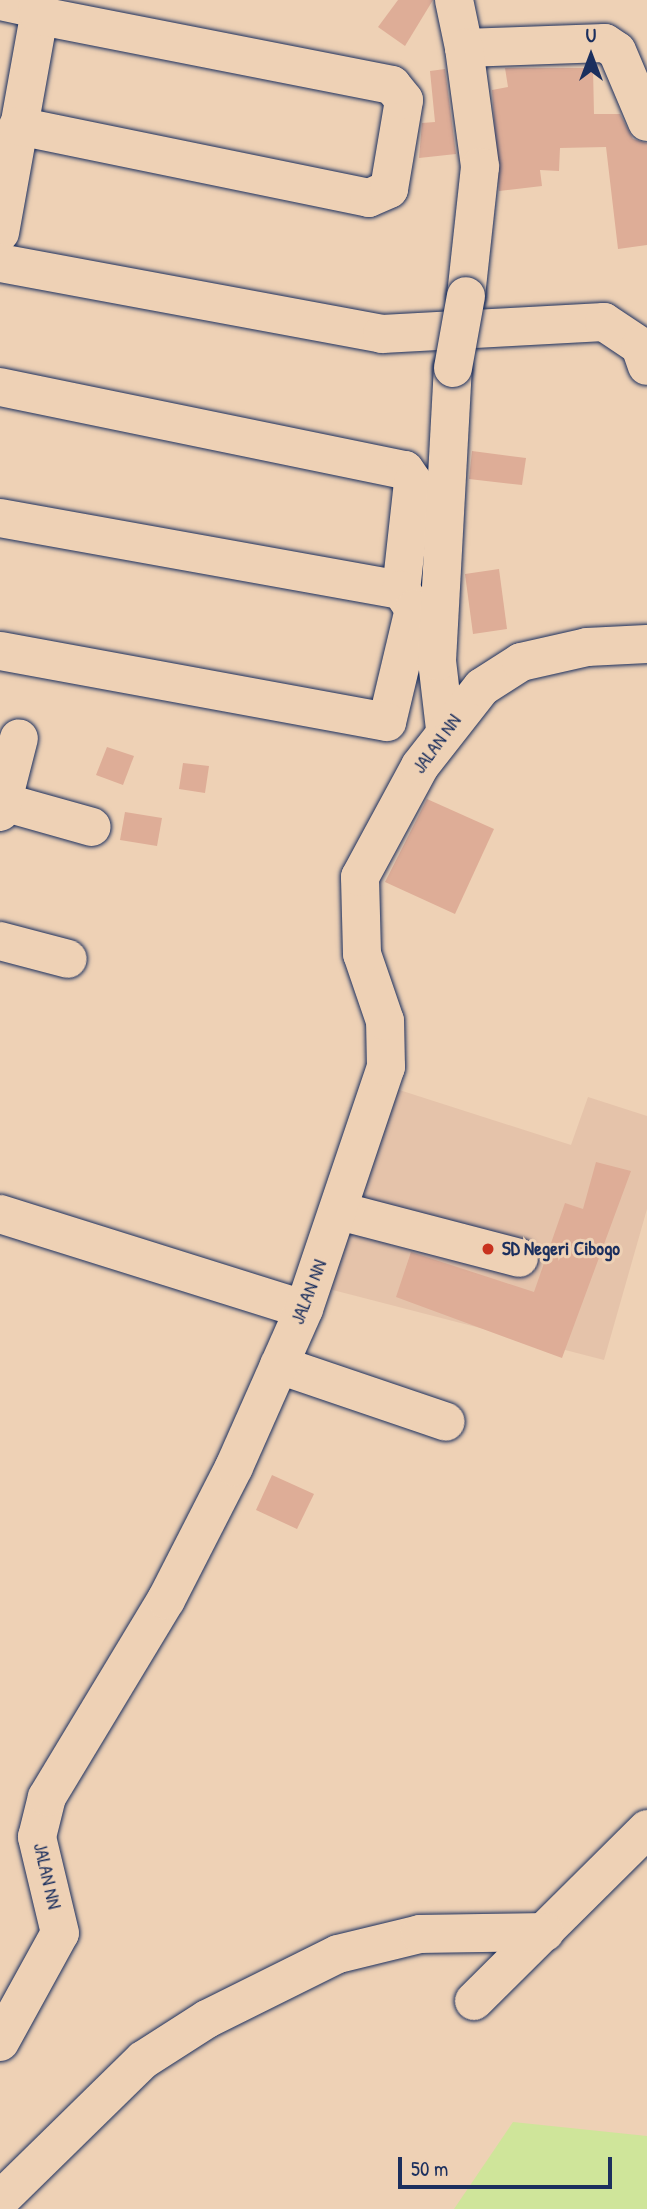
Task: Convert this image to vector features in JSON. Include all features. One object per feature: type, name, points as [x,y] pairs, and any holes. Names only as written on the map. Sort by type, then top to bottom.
[{"type":"street","points":[[445,729],[437,661],[453,368],[466,296],[480,167],[464,48],[454,0]]},
{"type":"street","points":[[0,1],[37,9],[39,16],[0,233]]},
{"type":"street","points":[[18,126],[369,198],[389,189],[404,100],[392,85],[39,16]]},
{"type":"street","points":[[464,48],[605,43],[617,51],[647,122]]},
{"type":"street","points":[[0,263],[382,334],[604,322],[640,346],[647,366]]},
{"type":"street","points":[[0,387],[405,470],[413,482],[401,590],[414,609],[387,722],[0,651]]},
{"type":"street","points":[[0,518],[401,590]]},
{"type":"street","name":"JALAN NN","points":[[0,2042],[60,1933],[37,1837],[47,1797],[203,1532],[304,1309],[339,1211],[388,1048],[362,954],[360,877],[392,809],[445,729],[482,687],[522,662],[587,647],[647,644]]},
{"type":"street","points":[[19,738],[1,807],[92,827]]},
{"type":"street","points":[[0,941],[68,959]]},
{"type":"street","points":[[339,1211],[519,1258]]},
{"type":"street","points":[[0,1214],[304,1309]]},
{"type":"street","points":[[279,1364],[446,1422]]},
{"type":"street","points":[[474,2001],[647,1829]]},
{"type":"street","points":[[0,2200],[55,2139],[143,2060],[207,2019],[338,1954],[420,1934],[545,1932]]},
{"type":"shaded area","name":"SD Negeri Cibogo","points":[[390,1087],[571,1145],[588,1097],[647,1116],[647,1209],[604,1360],[329,1289]]},
{"type":"green space","points":[[513,2122],[647,2136],[647,2209],[454,2209]]},
{"type":"building","points":[[398,0],[433,0],[405,46],[378,27]]},
{"type":"building","points":[[505,68],[593,68],[594,114],[620,114],[633,139],[647,143],[647,245],[618,249],[606,147],[560,148],[559,171],[540,170],[542,186],[499,191],[492,90],[508,87]]},
{"type":"building","points":[[445,69],[456,154],[419,158],[422,123],[435,122],[430,71]]},
{"type":"building","points":[[472,451],[526,458],[522,485],[469,479]]},
{"type":"building","points":[[499,569],[507,629],[473,634],[465,574]]},
{"type":"building","points":[[107,747],[134,756],[123,785],[96,775]]},
{"type":"building","points":[[183,763],[209,766],[205,793],[179,789]]},
{"type":"building","points":[[427,799],[494,829],[455,914],[385,882]]},
{"type":"building","points":[[125,812],[162,818],[157,846],[120,840]]},
{"type":"building","points":[[596,1162],[631,1171],[562,1358],[396,1297],[411,1252],[534,1292],[565,1203],[583,1209]]},
{"type":"building","points":[[272,1475],[314,1494],[297,1529],[256,1510]]},
{"type":"place","name":"SD Negeri Cibogo","points":[[488,1249]]}]
